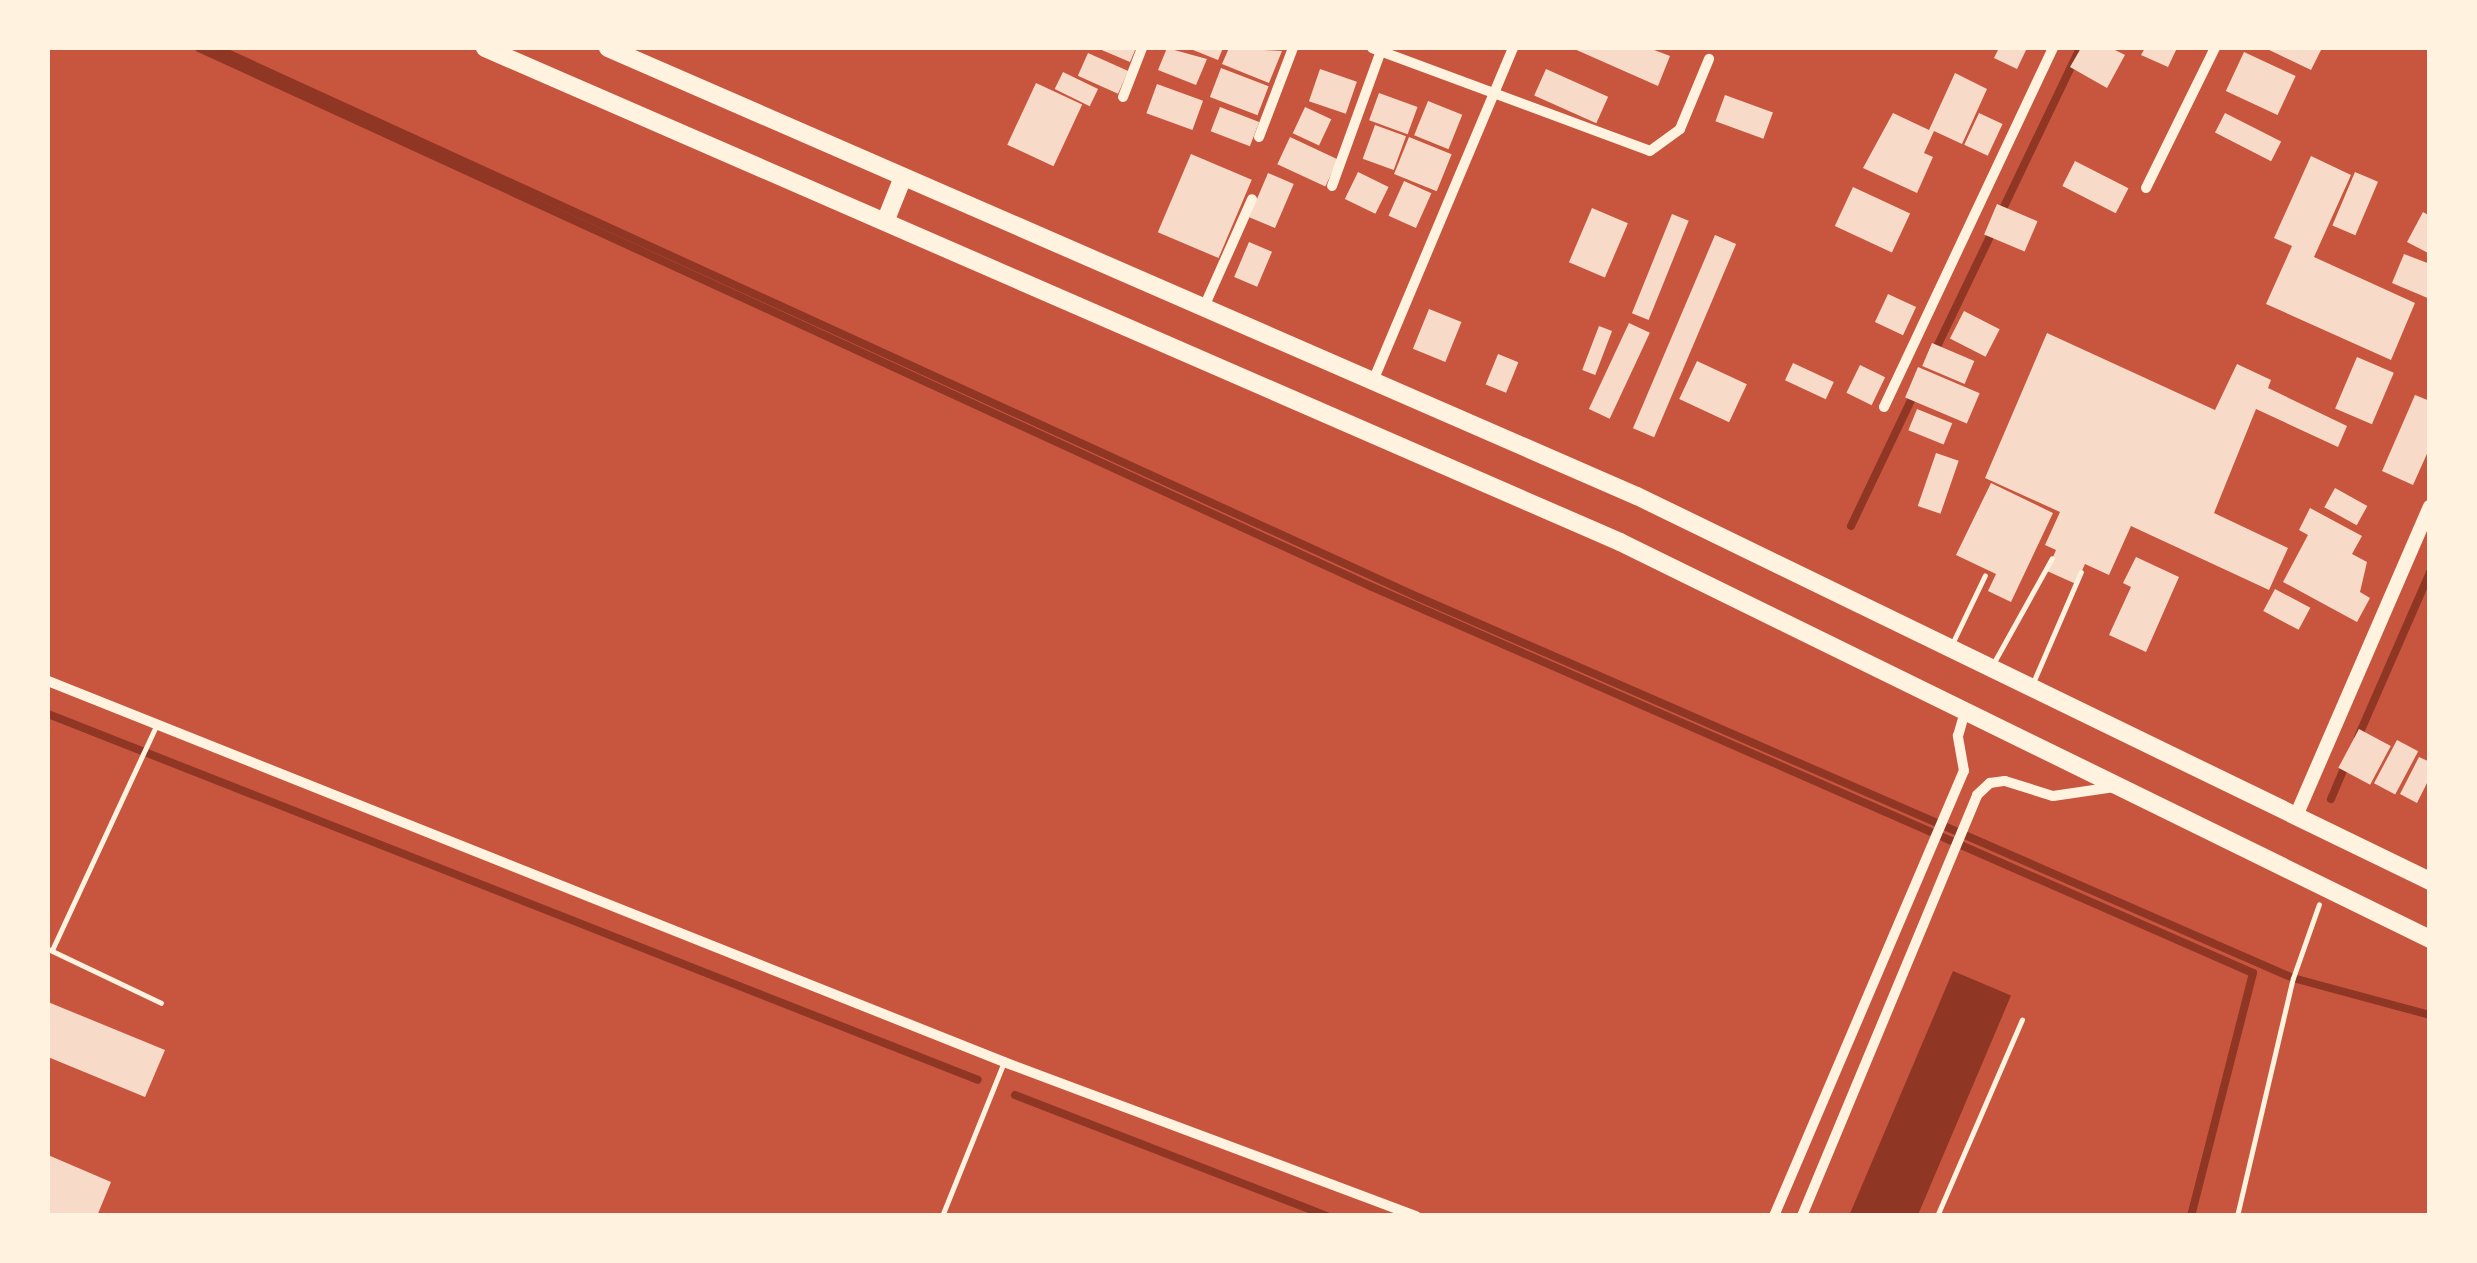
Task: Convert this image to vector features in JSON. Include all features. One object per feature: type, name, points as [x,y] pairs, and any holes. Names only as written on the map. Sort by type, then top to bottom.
[{"type":"main road","points":[[486,48],[886,217],[1620,542],[2430,938]]},
{"type":"main road","points":[[608,48],[903,177],[1016,220],[1638,496],[1948,652],[2430,881]]},
{"type":"main road","points":[[886,217],[903,177]]},
{"type":"street","points":[[1124,97],[1142,48]]},
{"type":"street","points":[[1258,137],[1293,48]]},
{"type":"street","points":[[1373,381],[1514,48]]},
{"type":"street","points":[[1884,408],[2052,48]]},
{"type":"street","points":[[2146,188],[2215,48]]},
{"type":"street","points":[[1332,186],[1376,49],[1650,151],[1680,129],[1709,59]]},
{"type":"street","points":[[1204,306],[1252,199]]},
{"type":"street","points":[[2296,816],[2430,507]]},
{"type":"street","points":[[48,681],[1004,1062],[1416,1216]]},
{"type":"street","points":[[1774,1216],[1964,771],[1958,736],[1965,712]]},
{"type":"street","points":[[1802,1216],[1977,795],[1990,783],[2005,781],[2053,796],[2120,786]]},
{"type":"lane","points":[[1990,671],[2052,558]]},
{"type":"lane","points":[[2030,690],[2081,572]]},
{"type":"lane","points":[[1948,652],[1985,575]]},
{"type":"lane","points":[[156,725],[50,949],[161,1003]]},
{"type":"lane","points":[[942,1216],[1004,1062]]},
{"type":"path","points":[[2237,1216],[2293,978],[2326,888]]},
{"type":"path","points":[[1937,1216],[2022,1020]]},
{"type":"shaded area","points":[[1953,971],[2011,996],[1917,1216],[1849,1216]]},
{"type":"building","points":[[1097,48],[1136,48],[1130,62]]},
{"type":"building","points":[[1167,48],[1207,59],[1196,85],[1158,70]]},
{"type":"building","points":[[1188,48],[1223,48],[1218,60]]},
{"type":"building","points":[[1229,48],[1282,51],[1269,83],[1222,64]]},
{"type":"building","points":[[1572,48],[1649,48],[1670,56],[1658,86]]},
{"type":"building","points":[[1999,48],[2027,48],[2017,69],[1994,58]]},
{"type":"building","points":[[2081,48],[2111,48],[2125,55],[2107,88],[2070,67]]},
{"type":"building","points":[[2145,48],[2177,48],[2168,67],[2141,55]]},
{"type":"building","points":[[2265,48],[2322,48],[2311,70]]},
{"type":"building","points":[[2244,52],[2296,76],[2277,115],[2226,91]]},
{"type":"building","points":[[1088,53],[1128,71],[1118,94],[1078,76]]},
{"type":"building","points":[[1221,68],[1269,86],[1258,115],[1210,97]]},
{"type":"building","points":[[1320,69],[1357,82],[1346,114],[1309,101]]},
{"type":"building","points":[[1546,69],[1608,97],[1596,123],[1534,95]]},
{"type":"building","points":[[1063,72],[1098,89],[1090,106],[1055,89]]},
{"type":"building","points":[[1955,73],[1987,89],[1962,144],[1934,131],[1924,153],[1933,157],[1917,193],[1863,168],[1893,113],[1929,130]]},
{"type":"building","points":[[1036,83],[1082,105],[1053,166],[1007,145]]},
{"type":"building","points":[[1157,84],[1203,101],[1192,130],[1146,113]]},
{"type":"building","points":[[1379,93],[1418,107],[1408,134],[1369,120]]},
{"type":"building","points":[[1725,95],[1773,112],[1763,139],[1715,121]]},
{"type":"building","points":[[1428,101],[1462,115],[1448,149],[1414,135]]},
{"type":"building","points":[[1220,107],[1259,122],[1250,146],[1211,131]]},
{"type":"building","points":[[1305,107],[1331,119],[1319,146],[1293,133]]},
{"type":"building","points":[[1979,113],[2003,124],[1988,156],[1964,145]]},
{"type":"building","points":[[2225,113],[2281,142],[2271,161],[2215,133]]},
{"type":"building","points":[[1375,125],[1406,136],[1394,170],[1363,159]]},
{"type":"building","points":[[1290,137],[1338,159],[1325,187],[1277,164]]},
{"type":"building","points":[[1409,137],[1452,154],[1437,191],[1394,174]]},
{"type":"building","points":[[1191,154],[1252,180],[1219,258],[1158,232]]},
{"type":"building","points":[[2311,156],[2351,175],[2314,257],[2415,303],[2391,360],[2266,304],[2292,246],[2274,238]]},
{"type":"building","points":[[2075,161],[2128,188],[2116,213],[2062,186]]},
{"type":"building","points":[[1358,172],[1389,187],[1375,214],[1345,199]]},
{"type":"building","points":[[2355,172],[2378,182],[2355,235],[2332,225]]},
{"type":"building","points":[[1268,173],[1294,184],[1275,228],[1249,217]]},
{"type":"building","points":[[1404,181],[1431,193],[1416,228],[1389,216]]},
{"type":"building","points":[[1853,187],[1910,214],[1892,253],[1835,226]]},
{"type":"building","points":[[1997,204],[2038,221],[2025,252],[1984,234]]},
{"type":"building","points":[[1592,208],[1628,223],[1605,278],[1569,262]]},
{"type":"building","points":[[2423,212],[2430,216],[2430,254],[2407,242]]},
{"type":"building","points":[[1672,214],[1689,221],[1649,320],[1632,313]]},
{"type":"building","points":[[1715,235],[1736,244],[1654,437],[1633,428]]},
{"type":"building","points":[[1249,242],[1272,252],[1257,287],[1234,277]]},
{"type":"building","points":[[2404,254],[2430,264],[2430,299],[2392,283]]},
{"type":"building","points":[[1888,294],[1916,307],[1903,335],[1875,322]]},
{"type":"building","points":[[1429,309],[1461,322],[1445,362],[1413,349]]},
{"type":"building","points":[[1964,311],[2000,329],[1986,357],[1950,339]]},
{"type":"building","points":[[1629,323],[1650,333],[1610,419],[1589,409]]},
{"type":"building","points":[[1599,326],[1612,331],[1595,375],[1582,370]]},
{"type":"building","points":[[2047,333],[2215,410],[2237,364],[2271,380],[2268,388],[2347,426],[2338,447],[2256,409],[2214,513],[2288,548],[2269,590],[2131,526],[2109,575],[2085,564],[2076,584],[2047,571],[2056,550],[2045,545],[2060,512],[1985,478]]},
{"type":"building","points":[[1932,343],[1974,361],[1965,384],[1922,366]]},
{"type":"building","points":[[1498,354],[1518,362],[1506,393],[1486,385]]},
{"type":"building","points":[[2357,357],[2394,373],[2372,424],[2335,409]]},
{"type":"building","points":[[1697,361],[1747,384],[1729,422],[1679,399]]},
{"type":"building","points":[[1793,363],[1834,382],[1826,399],[1785,380]]},
{"type":"building","points":[[1860,365],[1885,377],[1872,405],[1846,393]]},
{"type":"building","points":[[1918,367],[1980,393],[1967,424],[1905,397]]},
{"type":"building","points":[[2415,395],[2430,401],[2430,447],[2413,485],[2382,471]]},
{"type":"building","points":[[1917,409],[1952,423],[1944,445],[1908,430]]},
{"type":"building","points":[[1936,453],[1959,461],[1940,514],[1918,506]]},
{"type":"building","points":[[1991,483],[2053,513],[2011,602],[1988,591],[1996,574],[1956,555]]},
{"type":"building","points":[[2335,488],[2367,506],[2357,525],[2324,507]]},
{"type":"building","points":[[2310,508],[2362,536],[2352,554],[2367,562],[2360,592],[2370,598],[2357,622],[2283,582],[2308,535],[2299,530]]},
{"type":"building","points":[[2136,557],[2179,577],[2146,652],[2109,635],[2131,587],[2123,583]]},
{"type":"building","points":[[2275,589],[2310,608],[2299,630],[2263,611]]},
{"type":"building","points":[[2359,729],[2391,746],[2370,785],[2338,768]]},
{"type":"building","points":[[2397,740],[2418,751],[2395,795],[2374,783]]},
{"type":"building","points":[[2419,757],[2430,762],[2430,777],[2417,803],[2400,794]]},
{"type":"building","points":[[48,1002],[165,1050],[145,1097],[48,1057]]},
{"type":"building","points":[[48,1155],[111,1182],[97,1216],[48,1216]]},
{"type":"waterway","points":[[199,48],[1370,586],[2253,973],[2191,1216]]},
{"type":"waterway","points":[[216,48],[1418,597],[2293,978],[2430,1015]]},
{"type":"waterway","points":[[2000,215],[2080,48]]},
{"type":"waterway","points":[[1933,355],[1994,228]]},
{"type":"waterway","points":[[1851,526],[1914,394]]},
{"type":"waterway","points":[[2358,737],[2430,572]]},
{"type":"waterway","points":[[48,714],[978,1080]]},
{"type":"waterway","points":[[2331,799],[2346,764]]},
{"type":"waterway","points":[[1015,1095],[1327,1216]]}]
